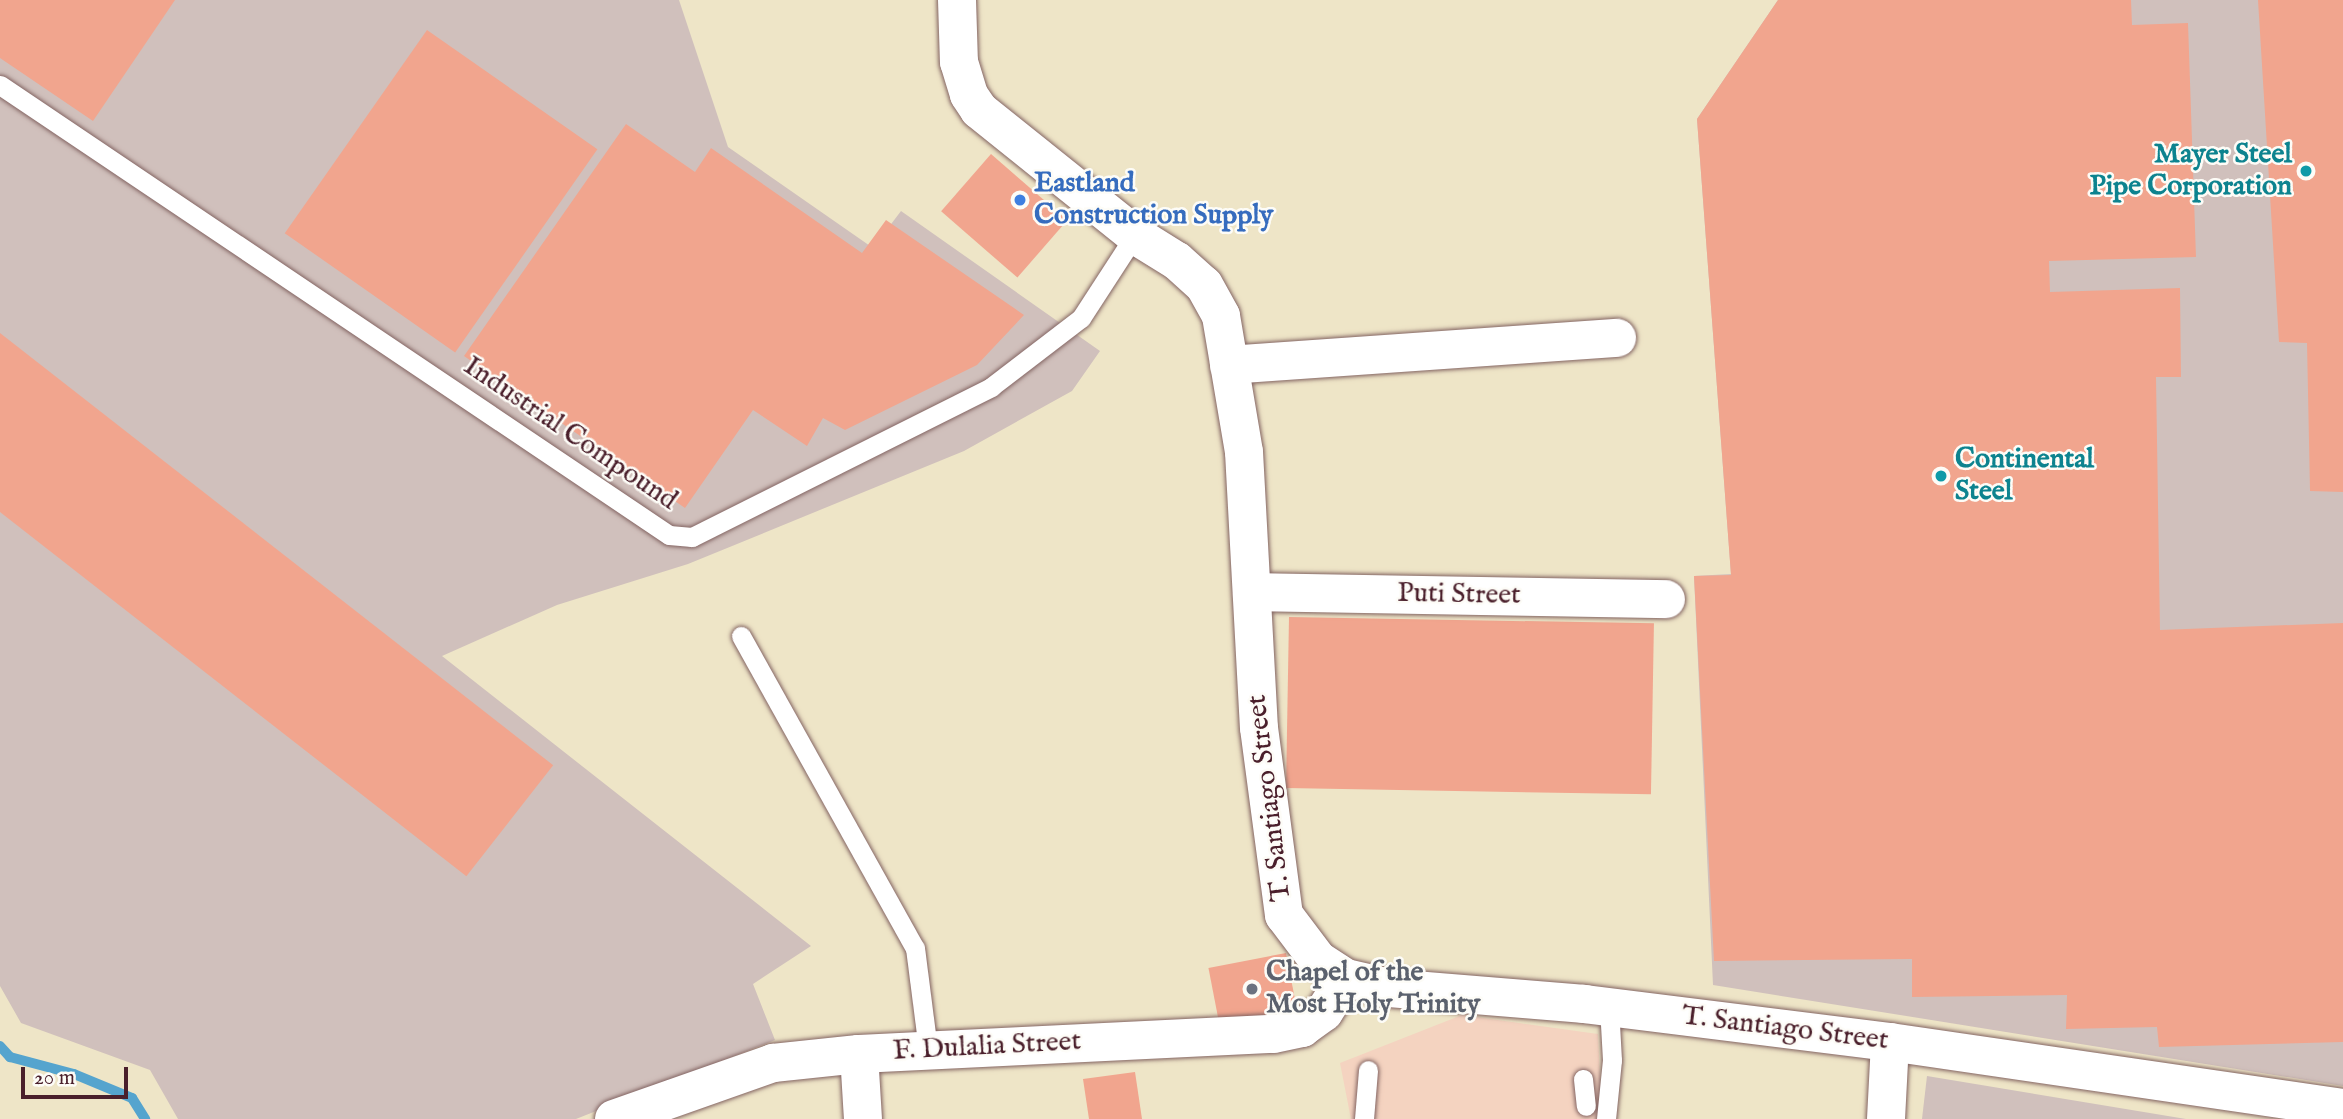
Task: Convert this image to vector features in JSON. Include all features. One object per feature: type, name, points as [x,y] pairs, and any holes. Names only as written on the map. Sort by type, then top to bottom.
[{"type":"main road","name":"T. Santiago Street","points":[[957,0],[958,62],[969,95],[979,110],[1135,234],[1205,285],[1220,316],[1244,452],[1259,727],[1284,915],[1318,960],[1346,978],[1390,988],[1609,1007],[1890,1042],[2343,1108]]},
{"type":"main road","points":[[1229,365],[1617,338]]},
{"type":"main road","name":"Puti Street","points":[[1252,592],[1665,599]]},
{"type":"main road","name":"F. Dulalia Street","points":[[614,1119],[773,1063],[859,1054],[1274,1034],[1301,1028],[1324,1012],[1346,978]]},
{"type":"main road","points":[[1886,1119],[1890,1042]]},
{"type":"main road","points":[[859,1054],[863,1119]]},
{"type":"lane","name":"Industrial Compound","points":[[0,85],[669,535],[692,537],[991,387],[1081,318],[1135,234]]},
{"type":"lane","points":[[741,636],[915,947],[928,1051]]},
{"type":"lane","points":[[1606,1119],[1612,1060],[1609,1007]]},
{"type":"lane","points":[[1364,1119],[1368,1070]]},
{"type":"lane","points":[[1583,1080],[1586,1106]]},
{"type":"shaded area","points":[[0,0],[679,0],[728,147],[873,248],[901,211],[1100,351],[1072,391],[964,451],[688,564],[557,605],[442,656],[811,946],[753,984],[775,1040],[576,1119],[178,1119],[150,1070],[21,1023],[0,986]]},
{"type":"shaded area","name":"Mayer Steel Pipe Corporation","points":[[1778,0],[2343,0],[2343,1086],[1713,985],[1694,576],[1731,574],[1697,119]]},
{"type":"shaded area","points":[[1462,1015],[1598,1034],[1602,1119],[1351,1119],[1340,1063]]},
{"type":"shaded area","points":[[1927,1076],[2186,1119],[1922,1119]]},
{"type":"building","points":[[0,0],[175,0],[93,121],[0,58]]},
{"type":"building","name":"Mayer Steel Pipe Corporation","points":[[1778,0],[2131,0],[2132,25],[2188,23],[2196,257],[2049,261],[2050,292],[2180,288],[2181,377],[2156,377],[2160,630],[2343,623],[2343,1042],[2159,1047],[2157,1027],[2066,1029],[2067,995],[1912,997],[1912,959],[1714,961],[1694,576],[1731,575],[1697,119]]},
{"type":"building","name":"Mayer Steel Pipe Corporation","points":[[2258,0],[2343,0],[2343,492],[2310,491],[2307,343],[2279,342]]},
{"type":"building","points":[[427,30],[597,149],[455,352],[285,233]]},
{"type":"building","points":[[626,124],[695,172],[711,148],[862,253],[886,220],[1024,315],[977,365],[845,430],[823,418],[807,446],[753,410],[685,508],[464,356]]},
{"type":"building","points":[[991,154],[1067,220],[1017,278],[941,211]]},
{"type":"building","points":[[0,333],[553,765],[466,876],[0,512]]},
{"type":"building","points":[[1289,617],[1654,623],[1651,794],[1286,788]]},
{"type":"building","name":"Chapel of the Most Holy Trinity","points":[[1286,953],[1297,1010],[1220,1025],[1208,968]]},
{"type":"building","points":[[1135,1072],[1142,1119],[1089,1119],[1083,1079]]},
{"type":"waterway","points":[[0,1046],[10,1057],[74,1074],[132,1098],[145,1119]]},
{"type":"place","name":"Mayer Steel Pipe Corporation","points":[[2306,171]]},
{"type":"place","name":"Eastland Construction Supply","points":[[1020,200]]},
{"type":"place","name":"Continental Steel","points":[[1941,476]]},
{"type":"place","name":"Chapel of the Most Holy Trinity","points":[[1252,989]]}]
